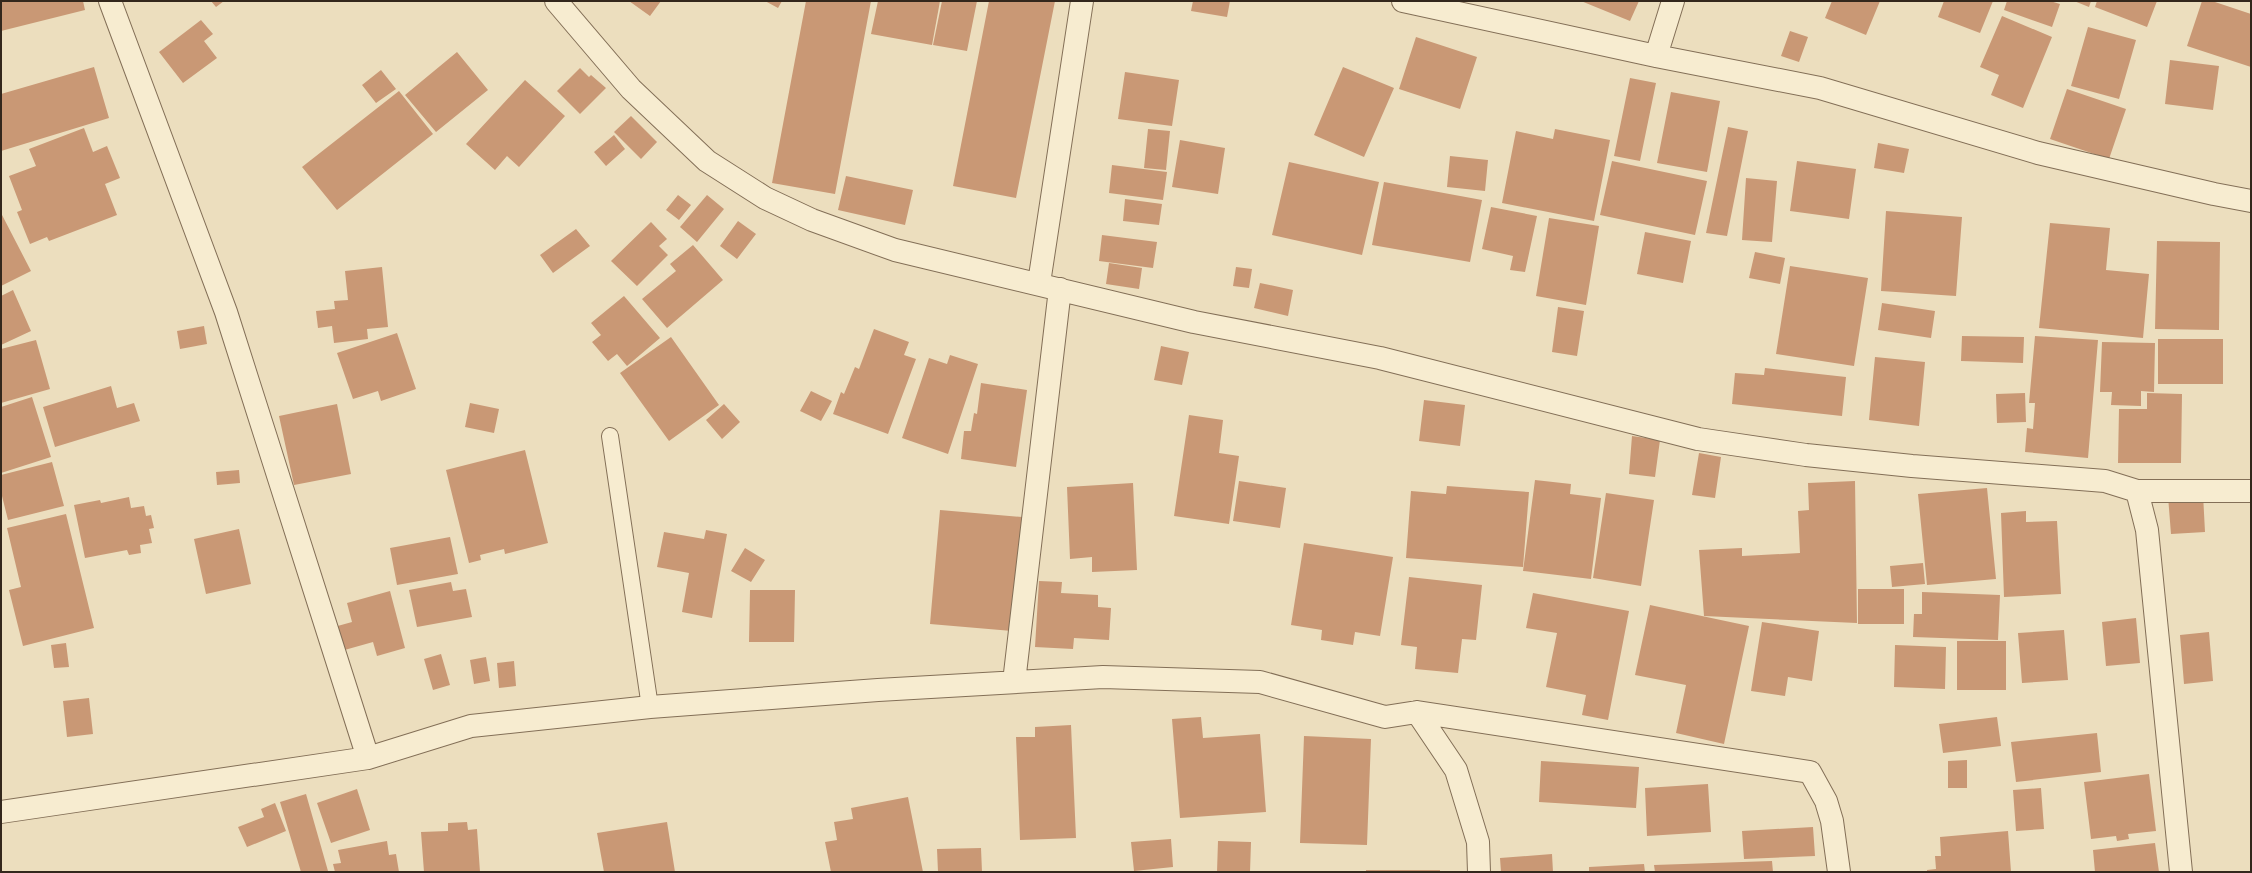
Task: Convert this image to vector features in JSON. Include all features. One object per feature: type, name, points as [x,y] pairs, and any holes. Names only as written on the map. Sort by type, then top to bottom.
[{"type":"street","points":[[110,1],[226,312],[368,758]]},
{"type":"street","points":[[556,1],[631,89],[707,161],[765,198],[812,220],[895,250],[1039,283],[1194,322],[1380,358],[1698,439],[1814,456],[1912,466],[2105,481],[2137,491],[2251,491]]},
{"type":"street","points":[[1039,283],[1082,1]]},
{"type":"street","points":[[1403,1],[1656,56],[1820,88],[2038,153],[2214,194],[2251,201]]},
{"type":"street","points":[[1656,56],[1673,1]]},
{"type":"street","points":[[1014,682],[1060,289]]},
{"type":"street","points":[[2137,491],[2147,530],[2181,872]]},
{"type":"street","points":[[1,812],[368,758],[471,726],[650,707],[1103,677],[1260,682],[1385,717],[1416,712],[1810,772],[1826,801],[1830,814],[1840,872]]},
{"type":"street","points":[[1416,712],[1456,770],[1478,842],[1479,872]]},
{"type":"lane","points":[[610,436],[650,707]]},
{"type":"building","points":[[1,1],[83,1],[85,10],[1,31]]},
{"type":"building","points":[[211,1],[224,1],[216,7]]},
{"type":"building","points":[[629,1],[661,1],[650,16]]},
{"type":"building","points":[[765,1],[782,1],[778,8]]},
{"type":"building","points":[[806,1],[871,1],[835,194],[772,183]]},
{"type":"building","points":[[878,1],[940,1],[932,45],[871,34]]},
{"type":"building","points":[[942,1],[977,1],[967,51],[933,45]]},
{"type":"building","points":[[989,1],[1055,1],[1016,198],[953,186]]},
{"type":"building","points":[[1193,1],[1230,1],[1227,17],[1191,11]]},
{"type":"building","points":[[1581,1],[1639,1],[1630,21]]},
{"type":"building","points":[[1832,1],[1880,1],[1866,35],[1825,18]]},
{"type":"building","points":[[1944,1],[1993,1],[1980,33],[1938,17]]},
{"type":"building","points":[[2007,1],[2050,1],[2060,4],[2052,27],[2004,10]]},
{"type":"building","points":[[2074,1],[2091,1],[2089,7]]},
{"type":"building","points":[[2097,1],[2157,1],[2147,27],[2095,7]]},
{"type":"building","points":[[2202,1],[2212,1],[2251,14],[2251,67],[2187,46]]},
{"type":"building","points":[[2002,16],[2052,37],[2023,108],[1991,95],[1999,75],[1980,67]]},
{"type":"building","points":[[201,20],[213,34],[204,41],[217,58],[183,83],[159,52]]},
{"type":"building","points":[[2088,27],[2136,40],[2119,99],[2071,86]]},
{"type":"building","points":[[1790,31],[1808,37],[1799,62],[1781,56]]},
{"type":"building","points":[[1416,37],[1477,57],[1460,109],[1399,89]]},
{"type":"building","points":[[457,52],[488,90],[436,132],[405,95]]},
{"type":"building","points":[[2170,60],[2219,66],[2213,110],[2165,104]]},
{"type":"building","points":[[94,67],[109,118],[1,151],[1,94]]},
{"type":"building","points":[[1343,67],[1394,88],[1364,157],[1314,135]]},
{"type":"building","points":[[580,68],[589,77],[591,75],[606,88],[580,114],[557,91]]},
{"type":"building","points":[[381,70],[396,89],[376,103],[362,85]]},
{"type":"building","points":[[1125,72],[1179,80],[1172,126],[1118,119]]},
{"type":"building","points":[[1630,78],[1656,83],[1640,161],[1614,156]]},
{"type":"building","points":[[525,80],[565,116],[519,167],[507,156],[495,170],[466,144]]},
{"type":"building","points":[[2067,89],[2126,109],[2109,159],[2050,139]]},
{"type":"building","points":[[399,91],[433,134],[337,210],[302,167]]},
{"type":"building","points":[[1671,92],[1720,101],[1707,172],[1657,163]]},
{"type":"building","points":[[631,116],[657,142],[641,159],[614,132]]},
{"type":"building","points":[[1728,127],[1748,131],[1727,236],[1706,233]]},
{"type":"building","points":[[84,128],[93,152],[107,146],[120,178],[105,184],[117,215],[49,241],[47,237],[30,244],[17,212],[22,210],[9,176],[36,166],[29,149]]},
{"type":"building","points":[[1148,129],[1170,131],[1166,170],[1144,168]]},
{"type":"building","points":[[1555,129],[1610,140],[1594,221],[1502,203],[1516,131],[1553,139]]},
{"type":"building","points":[[614,135],[625,149],[606,166],[594,152]]},
{"type":"building","points":[[1180,140],[1225,148],[1218,194],[1172,187]]},
{"type":"building","points":[[1878,143],[1909,149],[1904,173],[1874,168]]},
{"type":"building","points":[[1450,156],[1488,160],[1485,191],[1447,187]]},
{"type":"building","points":[[1612,161],[1707,181],[1695,235],[1600,215]]},
{"type":"building","points":[[1797,161],[1856,169],[1849,219],[1790,211]]},
{"type":"building","points":[[1289,162],[1379,182],[1362,255],[1272,235]]},
{"type":"building","points":[[1112,165],[1167,172],[1163,200],[1109,193]]},
{"type":"building","points":[[846,176],[913,190],[905,225],[838,210]]},
{"type":"building","points":[[1746,178],[1777,181],[1772,242],[1742,240]]},
{"type":"building","points":[[1384,182],[1482,200],[1470,262],[1372,245]]},
{"type":"building","points":[[678,195],[691,205],[679,220],[666,210]]},
{"type":"building","points":[[707,195],[724,209],[697,242],[680,227]]},
{"type":"building","points":[[1125,199],[1162,204],[1159,225],[1123,221]]},
{"type":"building","points":[[1491,207],[1537,216],[1525,272],[1510,270],[1513,256],[1482,249]]},
{"type":"building","points":[[1886,211],[1962,217],[1956,296],[1881,291]]},
{"type":"building","points":[[1,213],[31,271],[1,286]]},
{"type":"building","points":[[1549,218],[1599,226],[1586,305],[1536,296]]},
{"type":"building","points":[[738,221],[756,234],[737,259],[720,246]]},
{"type":"building","points":[[651,222],[667,239],[659,246],[668,255],[637,286],[611,261]]},
{"type":"building","points":[[2050,223],[2110,228],[2106,270],[2149,274],[2143,338],[2039,328]]},
{"type":"building","points":[[576,229],[590,246],[553,273],[540,255]]},
{"type":"building","points":[[1645,232],[1691,241],[1683,283],[1637,274]]},
{"type":"building","points":[[1102,235],[1157,242],[1153,268],[1099,261]]},
{"type":"building","points":[[2157,241],[2220,242],[2219,330],[2155,329]]},
{"type":"building","points":[[693,245],[723,280],[667,328],[642,299],[676,271],[670,264]]},
{"type":"building","points":[[1755,252],[1785,258],[1780,284],[1749,278]]},
{"type":"building","points":[[1109,263],[1142,268],[1139,289],[1106,284]]},
{"type":"building","points":[[1790,266],[1868,278],[1854,366],[1776,354]]},
{"type":"building","points":[[382,267],[388,327],[367,329],[368,339],[334,343],[332,326],[318,328],[316,311],[335,309],[334,301],[348,300],[345,271]]},
{"type":"building","points":[[1236,267],[1252,269],[1249,288],[1233,286]]},
{"type":"building","points":[[1260,283],[1293,290],[1288,316],[1254,308]]},
{"type":"building","points":[[13,290],[31,331],[1,345],[1,296]]},
{"type":"building","points":[[624,296],[660,338],[627,366],[617,354],[608,361],[592,342],[601,335],[591,323]]},
{"type":"building","points":[[1882,303],[1935,311],[1931,338],[1878,330]]},
{"type":"building","points":[[1558,307],[1584,311],[1577,356],[1552,352]]},
{"type":"building","points":[[204,326],[207,344],[180,349],[177,331]]},
{"type":"building","points":[[874,329],[909,342],[904,355],[916,359],[888,434],[833,414],[841,392],[844,394],[855,367],[859,369]]},
{"type":"building","points":[[397,333],[416,389],[381,401],[378,391],[353,399],[337,353]]},
{"type":"building","points":[[1962,336],[2024,337],[2023,363],[1961,361]]},
{"type":"building","points":[[2035,336],[2098,340],[2088,458],[2025,452],[2027,428],[2033,429],[2035,403],[2029,403]]},
{"type":"building","points":[[671,337],[719,405],[669,441],[620,373]]},
{"type":"building","points":[[2158,339],[2223,339],[2223,384],[2158,384]]},
{"type":"building","points":[[36,340],[50,389],[1,403],[1,349]]},
{"type":"building","points":[[2102,342],[2155,343],[2154,392],[2141,391],[2141,406],[2111,405],[2112,392],[2100,392]]},
{"type":"building","points":[[1161,346],[1189,352],[1182,385],[1154,380]]},
{"type":"building","points":[[950,355],[978,364],[948,454],[902,438],[929,358],[947,364]]},
{"type":"building","points":[[1875,357],[1925,362],[1919,426],[1869,420]]},
{"type":"building","points":[[1765,368],[1846,377],[1842,416],[1732,404],[1735,373],[1764,375]]},
{"type":"building","points":[[981,383],[1027,390],[1016,467],[961,459],[964,431],[971,431],[974,413],[977,414]]},
{"type":"building","points":[[111,386],[117,408],[134,403],[140,421],[55,447],[43,407]]},
{"type":"building","points":[[811,391],[832,401],[821,421],[800,411]]},
{"type":"building","points":[[2025,393],[2026,422],[1997,423],[1996,394]]},
{"type":"building","points":[[2147,393],[2182,394],[2181,463],[2118,463],[2119,409],[2147,409]]},
{"type":"building","points":[[32,397],[51,457],[1,473],[1,407]]},
{"type":"building","points":[[1424,400],[1465,405],[1460,446],[1419,441]]},
{"type":"building","points":[[470,403],[499,409],[494,433],[465,427]]},
{"type":"building","points":[[337,404],[351,474],[294,485],[279,416]]},
{"type":"building","points":[[724,404],[740,422],[722,439],[706,420]]},
{"type":"building","points":[[1189,415],[1223,420],[1219,453],[1239,456],[1229,524],[1174,516]]},
{"type":"building","points":[[1632,436],[1660,440],[1655,477],[1629,474]]},
{"type":"building","points":[[525,450],[548,543],[505,554],[504,549],[480,555],[481,560],[469,563],[446,470]]},
{"type":"building","points":[[1699,453],[1721,457],[1715,498],[1692,495]]},
{"type":"building","points":[[52,462],[64,506],[8,520],[1,492],[1,475]]},
{"type":"building","points":[[239,470],[240,483],[217,485],[216,472]]},
{"type":"building","points":[[1535,480],[1571,484],[1570,494],[1601,498],[1591,579],[1523,571]]},
{"type":"building","points":[[1239,481],[1286,488],[1280,528],[1233,521]]},
{"type":"building","points":[[1855,481],[1857,623],[1704,616],[1699,550],[1742,548],[1742,556],[1800,553],[1798,511],[1809,510],[1808,483]]},
{"type":"building","points":[[1133,483],[1137,570],[1092,572],[1092,557],[1070,559],[1067,487]]},
{"type":"building","points":[[1447,486],[1529,492],[1523,567],[1406,558],[1411,491],[1446,494]]},
{"type":"building","points":[[1987,488],[1996,579],[1927,585],[1918,494]]},
{"type":"building","points":[[1606,493],[1654,500],[1641,586],[1593,578]]},
{"type":"building","points":[[2203,494],[2205,532],[2171,534],[2168,496]]},
{"type":"building","points":[[129,497],[131,508],[144,506],[146,516],[151,515],[154,528],[149,529],[152,543],[140,545],[141,553],[129,555],[127,550],[85,558],[74,505],[100,500],[101,503]]},
{"type":"building","points":[[940,510],[1022,517],[1012,631],[930,624]]},
{"type":"building","points":[[2026,511],[2026,522],[2057,521],[2061,594],[2004,597],[2001,513]]},
{"type":"building","points":[[66,514],[94,628],[23,646],[9,590],[21,587],[7,528]]},
{"type":"building","points":[[239,529],[251,584],[206,594],[194,539]]},
{"type":"building","points":[[706,530],[727,534],[712,618],[682,612],[689,573],[657,567],[664,532],[704,539]]},
{"type":"building","points":[[450,537],[458,574],[397,585],[390,548]]},
{"type":"building","points":[[1304,543],[1393,557],[1380,636],[1355,632],[1353,645],[1321,640],[1322,630],[1291,625]]},
{"type":"building","points":[[745,548],[765,560],[751,582],[731,571]]},
{"type":"building","points":[[1923,563],[1925,584],[1892,587],[1890,566]]},
{"type":"building","points":[[1409,577],[1482,585],[1476,640],[1462,639],[1458,673],[1415,669],[1417,647],[1401,645]]},
{"type":"building","points":[[1039,581],[1062,582],[1061,593],[1098,595],[1098,607],[1111,608],[1109,640],[1074,638],[1073,649],[1035,647]]},
{"type":"building","points":[[451,582],[453,591],[466,589],[472,617],[417,627],[409,590]]},
{"type":"building","points":[[1858,589],[1904,589],[1904,624],[1858,624]]},
{"type":"building","points":[[750,590],[795,590],[794,642],[749,642]]},
{"type":"building","points":[[390,591],[405,648],[377,656],[373,642],[341,651],[334,627],[352,622],[347,603]]},
{"type":"building","points":[[1922,592],[2000,595],[1998,640],[1913,637],[1914,614],[1922,614]]},
{"type":"building","points":[[1533,593],[1629,611],[1608,720],[1582,715],[1586,695],[1546,687],[1557,633],[1526,628]]},
{"type":"building","points":[[1650,605],[1749,626],[1724,744],[1676,733],[1686,685],[1635,675]]},
{"type":"building","points":[[2136,618],[2140,663],[2106,666],[2102,622]]},
{"type":"building","points":[[1762,622],[1819,631],[1812,681],[1788,677],[1785,696],[1751,691]]},
{"type":"building","points":[[2064,630],[2068,680],[2022,683],[2018,633]]},
{"type":"building","points":[[2209,632],[2213,681],[2184,684],[2180,635]]},
{"type":"building","points":[[1957,641],[2006,641],[2006,690],[1957,690]]},
{"type":"building","points":[[66,643],[69,667],[54,668],[51,645]]},
{"type":"building","points":[[1895,645],[1946,647],[1945,689],[1894,687]]},
{"type":"building","points":[[441,654],[450,685],[433,690],[424,659]]},
{"type":"building","points":[[486,657],[490,681],[474,684],[470,660]]},
{"type":"building","points":[[514,661],[516,686],[499,688],[497,663]]},
{"type":"building","points":[[89,698],[93,734],[67,737],[63,701]]},
{"type":"building","points":[[1201,717],[1203,738],[1260,734],[1266,812],[1180,818],[1172,719]]},
{"type":"building","points":[[1997,717],[2001,746],[1943,753],[1939,724]]},
{"type":"building","points":[[1071,725],[1076,838],[1020,840],[1016,737],[1035,737],[1035,727]]},
{"type":"building","points":[[2097,733],[2101,772],[2016,782],[2011,742]]},
{"type":"building","points":[[1304,736],[1371,739],[1367,845],[1300,843]]},
{"type":"building","points":[[1967,760],[1967,788],[1948,788],[1948,761]]},
{"type":"building","points":[[1541,761],[1639,767],[1636,808],[1539,802]]},
{"type":"building","points":[[2149,774],[2156,831],[2128,834],[2129,839],[2117,841],[2116,836],[2091,839],[2084,782]]},
{"type":"building","points":[[1708,784],[1711,832],[1647,836],[1645,788]]},
{"type":"building","points":[[2041,788],[2044,829],[2016,831],[2013,790]]},
{"type":"building","points":[[357,789],[370,830],[331,843],[317,803]]},
{"type":"building","points":[[306,794],[328,871],[301,872],[280,802]]},
{"type":"building","points":[[908,797],[923,872],[831,872],[825,842],[837,840],[834,822],[853,819],[851,808]]},
{"type":"building","points":[[275,803],[286,831],[247,847],[238,827],[264,817],[261,809]]},
{"type":"building","points":[[467,822],[468,830],[477,829],[480,872],[424,872],[421,832],[448,831],[448,823]]},
{"type":"building","points":[[667,822],[675,872],[604,872],[597,833]]},
{"type":"building","points":[[1813,827],[1815,856],[1744,859],[1742,831]]},
{"type":"building","points":[[2008,831],[2011,872],[1927,872],[1927,870],[1936,869],[1935,856],[1941,856],[1940,837]]},
{"type":"building","points":[[1171,839],[1173,867],[1134,871],[1131,842]]},
{"type":"building","points":[[387,841],[389,855],[396,854],[399,872],[335,872],[333,864],[341,863],[338,850]]},
{"type":"building","points":[[1218,841],[1251,842],[1250,872],[1217,872]]},
{"type":"building","points":[[2155,843],[2159,872],[2095,872],[2093,850]]},
{"type":"building","points":[[981,848],[982,872],[938,872],[937,849]]},
{"type":"building","points":[[1552,854],[1553,872],[1501,872],[1500,858]]},
{"type":"building","points":[[1772,861],[1773,872],[1655,872],[1654,865]]},
{"type":"building","points":[[1644,864],[1645,872],[1589,872],[1589,867]]},
{"type":"building","points":[[1366,870],[1440,870],[1440,872],[1366,872]]}]
